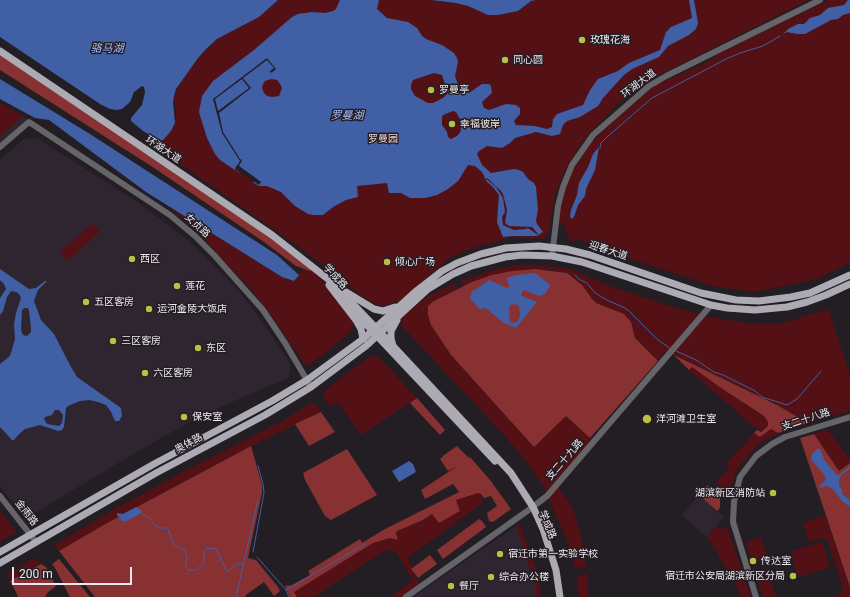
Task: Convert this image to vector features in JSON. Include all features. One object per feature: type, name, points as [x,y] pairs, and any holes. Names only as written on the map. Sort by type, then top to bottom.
[{"type":"main road","name":"环湖大道","points":[[0,51],[272,235],[313,267]]},
{"type":"main road","points":[[522,247],[522,255]]},
{"type":"main road","name":"迎春大道","points":[[376,332],[442,271],[457,263],[481,254],[506,248],[553,248],[590,255],[701,293],[736,300],[759,301],[791,297],[815,291],[850,275]]},
{"type":"main road","name":"迎春大道","points":[[409,302],[428,289],[462,270],[491,260],[522,255],[552,256],[586,264],[711,305],[727,308],[755,310],[787,307],[807,302],[850,284]]},
{"type":"main road","points":[[586,264],[590,255]]},
{"type":"main road","name":"学成路","points":[[313,267],[391,347],[503,470],[532,508],[543,529],[550,549],[556,570],[560,597]]},
{"type":"main road","points":[[331,284],[374,309],[383,311],[409,302]]},
{"type":"main road","points":[[331,284],[356,320],[361,329],[364,342],[391,347],[391,331],[409,302]]},
{"type":"main road","name":"奥体路","points":[[0,564],[156,473],[265,415],[311,387],[376,332]]},
{"type":"main road","name":"奥体路","points":[[0,552],[150,466],[272,401],[307,380],[364,342]]},
{"type":"main road","name":"学成路","points":[[532,508],[545,548],[555,597]]},
{"type":"street","name":"环湖大道","points":[[552,256],[558,206],[563,187],[572,165],[593,135],[649,86],[668,75],[820,0]]},
{"type":"street","name":"女贞路","points":[[0,147],[29,122],[170,215],[195,236],[229,271],[263,310],[285,343],[311,387]]},
{"type":"street","name":"支二十九路","points":[[406,597],[547,496],[711,305]]},
{"type":"street","name":"支二十八路","points":[[756,597],[733,522],[734,502],[740,477],[756,456],[772,444],[785,437],[850,417]]},
{"type":"street","name":"金雨路","points":[[0,496],[36,542]]},
{"type":"shaded area","points":[[0,54],[272,238],[313,269],[310,271],[296,266],[264,242],[151,166],[0,70]]},
{"type":"shaded area","points":[[23,116],[28,120],[0,145],[0,136]]},
{"type":"shaded area","name":"运河金陵大饭店","points":[[37,138],[139,203],[188,240],[227,278],[242,295],[272,335],[291,365],[288,378],[227,404],[186,424],[26,518],[0,486],[0,160],[24,139]]},
{"type":"shaded area","points":[[535,269],[567,273],[582,285],[596,303],[624,314],[631,322],[635,338],[658,361],[590,438],[566,416],[534,447],[451,355],[431,325],[428,315],[428,306],[434,301],[472,282],[492,275]]},
{"type":"shaded area","points":[[674,355],[777,405],[808,423],[778,433],[771,429],[760,437],[754,433],[757,430],[761,432],[768,426],[768,422],[764,416],[692,367],[689,370]]},
{"type":"shaded area","points":[[417,398],[445,430],[440,435],[410,403]]},
{"type":"shaded area","points":[[321,412],[335,432],[309,446],[295,424]]},
{"type":"shaded area","points":[[814,434],[839,471],[850,463],[850,587],[800,438]]},
{"type":"shaded area","points":[[251,446],[262,485],[262,493],[248,558],[256,560],[278,587],[280,591],[274,596],[264,582],[245,597],[95,597],[59,551],[107,523]]},
{"type":"shaded area","points":[[457,446],[469,458],[470,457],[490,480],[511,509],[493,522],[489,521],[487,513],[497,506],[491,496],[484,498],[478,493],[456,500],[460,511],[439,523],[432,514],[423,520],[397,531],[396,533],[398,540],[390,538],[373,543],[294,592],[297,597],[290,597],[285,586],[292,585],[310,575],[308,571],[360,539],[362,543],[385,529],[459,492],[453,484],[425,499],[421,490],[459,465],[448,471],[440,459]]},
{"type":"shaded area","points":[[347,449],[377,495],[331,520],[325,516],[305,480],[303,473]]},
{"type":"shaded area","points":[[707,485],[720,498],[720,508],[717,511],[699,495]]},
{"type":"shaded area","points":[[699,495],[724,517],[707,537],[681,515]]},
{"type":"shaded area","points":[[479,519],[486,527],[443,559],[437,550]]},
{"type":"shaded area","name":"宿迁市第一实验学校","points":[[516,526],[536,586],[536,597],[413,597]]},
{"type":"shaded area","points":[[430,555],[437,564],[418,578],[411,569]]},
{"type":"shaded area","points":[[59,559],[90,597],[70,597],[52,564]]},
{"type":"shaded area","points":[[41,564],[46,567],[56,586],[48,592],[45,597],[18,597],[10,581]]},
{"type":"green space","name":"罗曼园","points":[[278,0],[365,0],[379,3],[379,0],[431,0],[456,3],[468,6],[488,15],[498,15],[518,11],[531,1],[536,0],[809,0],[655,77],[612,109],[579,146],[566,169],[555,193],[549,231],[544,239],[513,237],[469,249],[448,259],[406,296],[398,301],[386,305],[378,305],[365,298],[306,252],[156,147],[160,141],[163,140],[173,129],[176,117],[174,96],[180,83],[198,58],[217,39],[267,11]]},
{"type":"green space","points":[[828,0],[850,0],[850,263],[814,280],[760,291],[748,291],[716,287],[613,253],[575,238],[574,243],[569,240],[563,223],[558,223],[561,200],[573,170],[590,144],[612,122],[656,85],[711,60],[718,54]]},
{"type":"green space","points":[[0,103],[23,116],[0,136]]},
{"type":"green space","points":[[168,206],[282,277],[294,281],[303,269],[310,271],[313,269],[353,320],[354,323],[350,332],[309,365],[305,365],[271,315],[248,286],[197,232]]},
{"type":"green space","points":[[93,223],[100,232],[67,261],[60,252]]},
{"type":"green space","points":[[519,265],[535,265],[570,269],[607,285],[673,307],[711,317],[747,323],[780,324],[828,309],[850,375],[850,411],[808,423],[777,405],[665,351],[658,361],[638,342],[635,338],[633,328],[619,312],[596,303],[567,273],[551,270],[523,270],[492,275],[463,287],[460,281],[500,268]]},
{"type":"green space","points":[[454,283],[457,289],[434,301],[431,325],[451,355],[534,447],[566,416],[590,438],[590,443],[548,490],[545,489],[524,458],[503,434],[402,326],[402,318],[426,297]]},
{"type":"green space","points":[[372,356],[379,357],[417,398],[361,435],[338,402],[330,407],[324,398],[325,390]]},
{"type":"green space","points":[[692,367],[764,416],[768,422],[768,426],[760,432],[689,370]]},
{"type":"green space","points":[[311,403],[317,405],[321,412],[245,449],[107,523],[59,551],[54,545],[109,512],[286,419]]},
{"type":"green space","points":[[771,429],[778,433],[760,443],[749,454],[738,468],[728,494],[716,483],[730,467],[726,464],[754,433],[760,436]]},
{"type":"green space","points":[[826,430],[832,435],[850,460],[850,463],[839,471],[814,434]]},
{"type":"green space","points":[[558,486],[575,514],[587,568],[575,567],[566,537],[548,497]]},
{"type":"green space","points":[[478,493],[483,496],[480,499],[483,503],[407,558],[413,568],[411,569],[421,586],[405,597],[391,597],[413,580],[395,551],[389,550],[384,551],[314,597],[297,597],[293,592],[373,543],[390,538],[399,540],[396,533],[397,531],[433,514],[439,523],[460,511],[456,500]]},
{"type":"green space","points":[[0,511],[16,532],[0,542]]},
{"type":"green space","points":[[825,515],[850,587],[850,597],[831,597],[842,594],[841,590],[843,588],[827,539],[822,538],[809,542],[803,523]]},
{"type":"green space","points":[[519,523],[535,565],[540,585],[540,597],[536,597],[536,586],[516,526]]},
{"type":"green space","points":[[716,527],[720,529],[727,527],[751,597],[742,597],[707,537]]},
{"type":"green space","points":[[761,537],[767,557],[756,562],[754,558],[751,559],[746,542]]},
{"type":"green space","points":[[821,542],[823,544],[830,567],[800,577],[797,574],[791,552]]},
{"type":"green space","points":[[34,558],[41,563],[10,581],[7,574]]},
{"type":"green space","points":[[767,569],[776,597],[763,597],[756,573]]},
{"type":"green space","points":[[587,573],[589,597],[579,597],[577,579],[581,575]]},
{"type":"water","name":"骆马湖","points":[[0,0],[278,0],[259,17],[217,39],[198,58],[176,89],[173,102],[175,123],[171,131],[163,140],[160,141],[143,131],[131,121],[131,118],[142,105],[145,92],[144,87],[142,86],[134,92],[130,102],[122,109],[110,109],[100,104],[0,37]]},
{"type":"water","name":"罗曼湖","points":[[340,0],[379,0],[377,9],[387,18],[408,22],[417,28],[426,39],[442,45],[454,53],[458,62],[455,76],[458,84],[464,90],[469,93],[482,84],[489,84],[491,86],[492,93],[482,102],[484,108],[489,110],[506,104],[516,105],[520,108],[520,114],[514,121],[516,125],[535,126],[547,129],[552,127],[553,119],[557,114],[583,105],[590,90],[598,79],[618,71],[629,63],[660,50],[666,32],[671,27],[692,18],[689,0],[694,0],[698,23],[696,29],[689,35],[668,46],[659,57],[632,69],[624,75],[603,98],[598,106],[580,117],[567,121],[563,125],[560,134],[552,136],[536,132],[515,138],[502,148],[487,146],[479,151],[477,154],[482,165],[491,173],[514,169],[519,170],[534,183],[536,187],[538,210],[536,220],[543,232],[537,236],[503,237],[497,222],[499,195],[487,182],[482,172],[475,166],[468,165],[458,181],[437,195],[425,198],[410,198],[401,193],[389,193],[387,183],[357,186],[358,197],[346,200],[333,207],[323,215],[314,215],[308,214],[295,206],[281,192],[267,186],[259,186],[252,182],[261,182],[237,165],[235,169],[241,174],[220,160],[215,154],[207,138],[199,112],[202,96],[213,81],[254,50],[292,17],[298,14],[312,12],[325,13],[336,9]],"holes":[[[434,73],[442,75],[448,93],[443,98],[433,103],[428,103],[415,96],[411,89],[413,80]],[[271,79],[277,80],[282,88],[279,96],[272,97],[267,96],[264,93],[262,88],[265,81]],[[453,111],[456,112],[460,119],[461,131],[457,136],[451,139],[448,137],[447,132],[442,125],[443,115]],[[487,178],[500,190],[503,194],[507,210],[505,223],[509,226],[532,227],[538,235],[528,228],[514,230],[503,225],[502,217],[505,212],[503,198],[496,187],[486,179]]]},
{"type":"water","points":[[431,0],[536,0],[531,1],[518,11],[498,15],[488,15],[468,6]]},
{"type":"water","points":[[848,0],[850,0],[850,13],[843,15],[838,19],[831,20],[805,34],[786,32],[788,29],[798,24],[804,24],[810,18],[820,15],[828,8],[844,5]]},
{"type":"water","points":[[0,79],[90,134],[277,255],[299,275],[294,281],[282,277],[146,192],[49,120],[35,118],[0,99]]},
{"type":"water","points":[[599,147],[595,170],[586,189],[585,196],[578,205],[574,217],[571,219],[571,210],[577,195],[579,183],[593,154]]},
{"type":"water","points":[[0,269],[29,289],[36,288],[47,281],[38,290],[34,301],[41,320],[54,334],[77,377],[121,408],[122,416],[119,421],[115,421],[106,405],[89,400],[80,401],[66,408],[64,427],[62,430],[58,431],[40,425],[25,429],[14,440],[12,440],[0,427],[0,364],[10,356],[15,339],[14,325],[16,313],[21,298],[19,294],[11,291],[0,315],[0,298],[6,289],[0,280]],"holes":[[[28,308],[29,311],[31,328],[31,332],[27,336],[23,335],[21,330],[22,310]],[[55,410],[59,410],[63,415],[62,423],[59,426],[47,424],[44,419],[45,417],[52,415]]]},
{"type":"water","points":[[535,273],[550,286],[545,294],[539,296],[524,290],[522,292],[522,296],[537,302],[516,328],[504,323],[485,308],[479,309],[470,298],[472,291],[489,280],[507,288],[509,285],[506,278]],"holes":[[[514,304],[519,306],[520,316],[517,322],[512,323],[510,322],[509,308]]]},
{"type":"water","points":[[817,449],[820,449],[825,461],[837,475],[850,466],[850,469],[841,475],[839,486],[842,489],[842,494],[850,500],[850,507],[842,501],[834,490],[827,486],[822,488],[819,487],[826,479],[823,473],[811,460],[812,454]]},
{"type":"water","points":[[409,461],[413,464],[416,472],[399,482],[392,471]]},
{"type":"water","points":[[136,507],[142,511],[140,514],[127,521],[122,521],[117,515],[117,513],[123,514]]},
{"type":"pier","points":[[267,58],[276,69],[271,73],[270,71],[274,68],[267,60],[243,78],[251,88],[219,113],[223,132],[242,160],[239,166],[261,182],[259,185],[235,169],[240,161],[222,133],[213,99]],"holes":[[[242,79],[249,88],[218,111],[215,99]]]},
{"type":"waterway","points":[[600,148],[601,143],[607,137],[652,98],[728,58],[763,46],[780,36]]},
{"type":"waterway","points":[[575,275],[580,280],[587,283],[595,293],[629,311],[658,340],[671,349]]},
{"type":"waterway","points":[[676,351],[696,360],[714,372],[755,391],[762,397],[787,405],[797,399],[821,371]]},
{"type":"waterway","points":[[253,552],[264,493],[258,466]]},
{"type":"waterway","points":[[236,597],[258,500]]},
{"type":"waterway","points":[[142,514],[149,518],[158,528],[166,528],[169,531],[174,546],[185,550],[187,558],[185,566],[188,570],[196,570],[201,566],[204,562],[204,552],[207,548],[216,549],[227,572],[237,564],[244,564]]},
{"type":"waterway","points":[[257,557],[286,590],[365,544]]},
{"type":"waterway","points":[[286,590],[289,597]]},
{"type":"place","name":"玫瑰花海","points":[[582,40]]},
{"type":"place","name":"同心圆","points":[[505,60]]},
{"type":"place","name":"罗曼亭","points":[[431,90]]},
{"type":"place","name":"幸福彼岸","points":[[452,124]]},
{"type":"place","name":"西区","points":[[132,259]]},
{"type":"place","name":"倾心广场","points":[[387,262]]},
{"type":"place","name":"莲花","points":[[177,286]]},
{"type":"place","name":"五区客房","points":[[86,302]]},
{"type":"place","name":"运河金陵大饭店","points":[[149,309]]},
{"type":"place","name":"三区客房","points":[[113,341]]},
{"type":"place","name":"东区","points":[[198,348]]},
{"type":"place","name":"六区客房","points":[[145,373]]},
{"type":"place","name":"保安室","points":[[184,417]]},
{"type":"place","name":"洋河滩卫生室","points":[[647,419]]},
{"type":"place","name":"湖滨新区消防站","points":[[773,493]]},
{"type":"place","name":"宿迁市第一实验学校","points":[[500,554]]},
{"type":"place","name":"传达室","points":[[753,561]]},
{"type":"place","name":"宿迁市公安局湖滨新区分局","points":[[793,576]]},
{"type":"place","name":"综合办公楼","points":[[491,577]]},
{"type":"place","name":"餐厅","points":[[451,586]]}]
